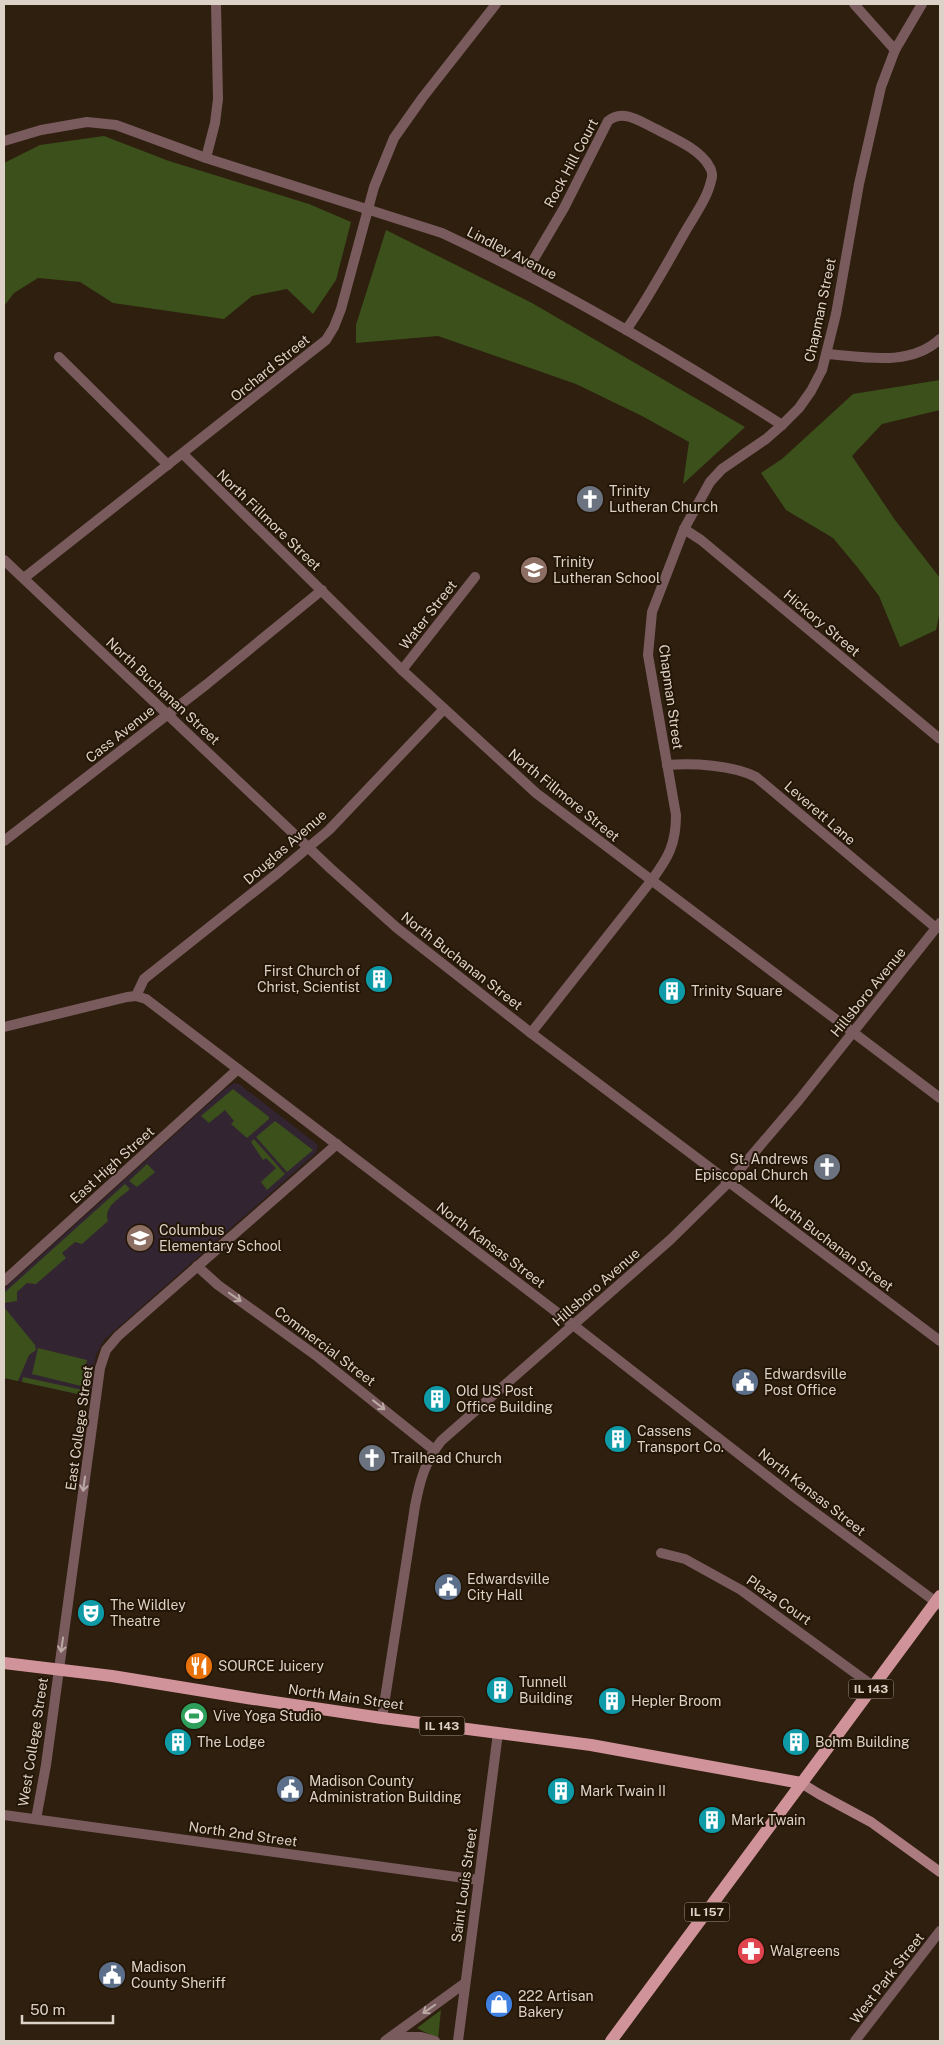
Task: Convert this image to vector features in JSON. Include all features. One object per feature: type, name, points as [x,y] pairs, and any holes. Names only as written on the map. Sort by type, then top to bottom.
[{"type":"main road","name":"IL 143","points":[[801,1782],[939,1601]]},
{"type":"main road","name":"North Main Street","points":[[4,1663],[58,1669],[382,1718],[591,1745],[801,1782]]},
{"type":"main road","points":[[801,1782],[871,1822],[940,1872]]},
{"type":"main road","name":"IL 157","points":[[612,2041],[801,1782]]},
{"type":"street","points":[[206,158],[215,123],[218,99],[216,4]]},
{"type":"street","name":"Orchard Street","points":[[24,578],[326,340],[334,327],[341,309],[367,210],[394,138],[423,97],[496,4]]},
{"type":"street","points":[[854,4],[895,50]]},
{"type":"street","name":"Chapman Street","points":[[531,1033],[651,881],[665,862],[672,848],[676,834],[676,815],[648,655],[652,612],[684,529],[696,505],[716,476],[782,425],[799,408],[811,390],[827,354],[870,129],[880,87],[895,50],[922,4]]},
{"type":"street","name":"Rock Hill Court","points":[[525,274],[564,208],[608,121],[615,115],[620,114],[630,116],[656,130],[703,158],[710,166],[712,178],[704,198],[642,306],[626,330]]},
{"type":"street","name":"Lindley Avenue","points":[[4,141],[57,127],[87,122],[106,123],[206,158],[442,233],[525,274],[626,330],[782,425]]},
{"type":"street","points":[[827,354],[870,357],[906,356],[931,347],[940,339]]},
{"type":"street","points":[[59,357],[168,465]]},
{"type":"street","name":"North Fillmore Street","points":[[183,454],[402,670],[543,800],[940,1098]]},
{"type":"street","name":"Hickory Street","points":[[684,529],[701,540],[940,739]]},
{"type":"street","name":"North Buchanan Street","points":[[4,560],[397,928],[531,1033],[940,1341]]},
{"type":"street","name":"Water Street","points":[[402,670],[475,577]]},
{"type":"street","name":"Cass Avenue","points":[[4,841],[168,714],[322,590]]},
{"type":"street","name":"Douglas Avenue","points":[[136,996],[144,979],[309,847],[369,789],[444,709]]},
{"type":"street","name":"Leverett Lane","points":[[666,765],[682,764],[736,770],[756,777],[938,926]]},
{"type":"street","name":"Hillsboro Avenue","points":[[382,1718],[415,1506],[425,1466],[434,1450],[441,1441],[670,1240],[729,1182],[757,1151],[938,926]]},
{"type":"street","points":[[4,1027],[136,996]]},
{"type":"street","name":"North Kansas Street","points":[[136,996],[146,998],[794,1497],[939,1601]]},
{"type":"street","name":"East High Street","points":[[4,1281],[238,1069]]},
{"type":"street","name":"East College Street","points":[[58,1669],[100,1368],[106,1350],[118,1336],[337,1144]]},
{"type":"street","name":"Commercial Street","points":[[197,1266],[218,1285],[318,1357],[434,1450]]},
{"type":"street","name":"Plaza Court","points":[[661,1554],[685,1559],[741,1590],[873,1686]]},
{"type":"street","name":"West College Street","points":[[36,1819],[46,1765],[58,1669]]},
{"type":"street","name":"Saint Louis Street","points":[[458,2041],[498,1733]]},
{"type":"street","name":"North 2nd Street","points":[[4,1815],[479,1880]]},
{"type":"street","name":"West Park Street","points":[[855,2041],[940,1931]]},
{"type":"street","points":[[388,2039],[465,1983]]},
{"type":"street","points":[[388,2039],[421,2037],[435,2041]]},
{"type":"shaded area","name":"Columbus Elementary School","points":[[234,1083],[239,1084],[313,1141],[318,1146],[316,1153],[104,1340],[96,1355],[90,1397],[4,1378],[4,1289]]},
{"type":"green space","points":[[104,136],[169,161],[309,204],[351,222],[336,280],[313,314],[287,289],[252,296],[224,319],[113,303],[80,282],[38,278],[14,293],[4,306],[4,163],[40,145]]},
{"type":"green space","points":[[386,230],[532,303],[745,427],[683,484],[689,442],[642,416],[576,384],[438,336],[356,343],[356,325]]},
{"type":"green space","points":[[940,380],[940,410],[882,424],[852,456],[895,520],[940,578],[940,611],[936,630],[900,647],[879,596],[858,568],[833,538],[786,510],[761,473],[782,459],[853,394]]},
{"type":"green space","points":[[233,1089],[269,1117],[247,1138],[231,1124],[234,1121],[225,1110],[209,1123],[201,1116]]},
{"type":"green space","points":[[275,1121],[313,1150],[287,1172],[256,1137]]},
{"type":"green space","points":[[254,1139],[285,1174],[267,1190],[261,1182],[276,1168],[266,1158],[263,1160],[251,1142]]},
{"type":"green space","points":[[147,1164],[155,1172],[137,1187],[129,1181]]},
{"type":"green space","points":[[125,1184],[130,1189],[110,1207],[107,1216],[108,1221],[82,1244],[75,1242],[62,1253],[66,1258],[36,1284],[27,1283],[17,1292],[17,1301],[4,1303],[4,1293]]},
{"type":"green space","points":[[4,1307],[35,1345],[36,1350],[29,1355],[18,1381],[4,1378]]},
{"type":"green space","points":[[38,1348],[87,1360],[81,1386],[32,1374]]},
{"type":"green space","points":[[23,1377],[83,1390],[87,1392],[87,1396],[22,1382]]},
{"type":"green space","points":[[441,2010],[438,2039],[417,2028]]},
{"type":"place","name":"Trinity Lutheran Church","points":[[590,499]]},
{"type":"place","name":"Trinity Lutheran School","points":[[534,570]]},
{"type":"place","name":"First Church of Christ, Scientist","points":[[379,979]]},
{"type":"place","name":"Trinity Square","points":[[672,991]]},
{"type":"place","name":"St. Andrews Episcopal Church","points":[[827,1167]]},
{"type":"place","name":"Columbus Elementary School","points":[[140,1238]]},
{"type":"place","name":"Edwardsville Post Office","points":[[745,1382]]},
{"type":"place","name":"Old US Post Office Building","points":[[437,1399]]},
{"type":"place","name":"Cassens Transport Co.","points":[[618,1439]]},
{"type":"place","name":"Trailhead Church","points":[[372,1458]]},
{"type":"place","name":"Edwardsville City Hall","points":[[448,1587]]},
{"type":"place","name":"The Wildley Theatre","points":[[91,1613]]},
{"type":"place","name":"SOURCE Juicery","points":[[199,1666]]},
{"type":"place","name":"Tunnell Building","points":[[500,1690]]},
{"type":"place","name":"Hepler Broom","points":[[612,1701]]},
{"type":"place","name":"Vive Yoga Studio","points":[[194,1716]]},
{"type":"place","name":"The Lodge","points":[[178,1742]]},
{"type":"place","name":"Bohm Building","points":[[796,1742]]},
{"type":"place","name":"Madison County Administration Building","points":[[290,1789]]},
{"type":"place","name":"Mark Twain II","points":[[561,1791]]},
{"type":"place","name":"Mark Twain","points":[[712,1820]]},
{"type":"place","name":"Walgreens","points":[[751,1951]]},
{"type":"place","name":"Madison County Sheriff","points":[[112,1975]]},
{"type":"place","name":"222 Artisan Bakery","points":[[499,2004]]}]
